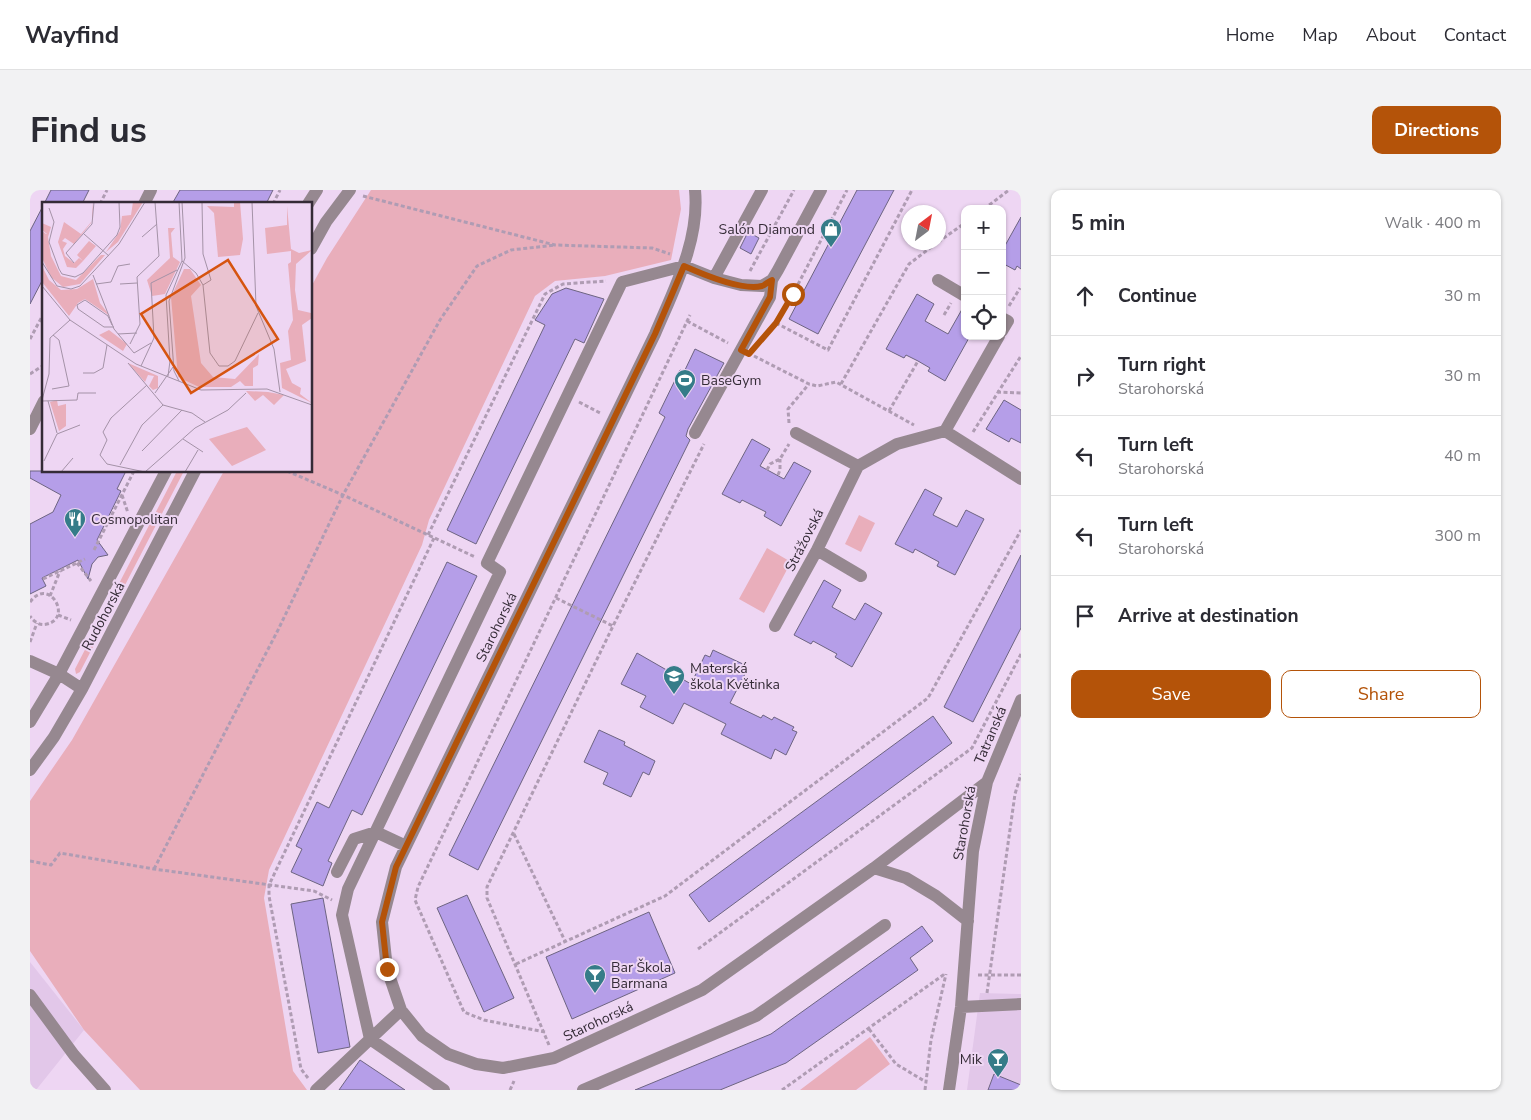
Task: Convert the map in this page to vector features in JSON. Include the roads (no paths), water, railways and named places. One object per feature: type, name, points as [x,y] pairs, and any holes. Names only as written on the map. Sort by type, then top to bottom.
[{"type":"street","points":[[145,202],[150,190]]},
{"type":"street","points":[[309,202],[317,190]]},
{"type":"street","points":[[312,247],[326,222],[350,190]]},
{"type":"street","name":"Starohorská","points":[[694,190],[697,209],[681,262],[655,334],[396,867],[382,922],[387,969],[402,1010],[422,1036],[448,1054],[476,1064],[503,1068],[554,1058],[702,990],[874,868],[987,782]]},
{"type":"street","points":[[714,278],[762,190]]},
{"type":"street","points":[[695,433],[745,352],[770,297],[772,280],[821,190]]},
{"type":"street","points":[[444,1090],[370,1039],[342,915],[348,889],[500,572],[487,563],[622,282],[681,262],[714,278],[742,285],[762,286],[772,280]]},
{"type":"street","points":[[938,280],[963,295]]},
{"type":"street","points":[[945,431],[997,340]]},
{"type":"street","points":[[30,429],[42,405]]},
{"type":"street","points":[[796,433],[858,466],[897,444],[945,431],[1021,479]]},
{"type":"street","name":"Strážovská","points":[[775,626],[817,550],[858,466]]},
{"type":"street","name":"Rudohorská","points":[[30,722],[59,674],[165,472]]},
{"type":"street","name":"Rudohorská","points":[[30,770],[54,737],[82,689],[194,472]]},
{"type":"street","points":[[817,550],[861,576]]},
{"type":"street","points":[[30,661],[59,674],[82,689]]},
{"type":"street","name":"Tatranská","points":[[987,782],[1021,700]]},
{"type":"street","name":"Starohorská","points":[[949,1090],[961,1008],[973,851],[987,782]]},
{"type":"street","points":[[337,872],[354,839],[376,832],[406,846]]},
{"type":"street","points":[[874,868],[906,878],[936,896],[968,921]]},
{"type":"street","points":[[583,1090],[756,1016],[885,925]]},
{"type":"street","points":[[30,995],[74,1055],[105,1090]]},
{"type":"street","points":[[961,1008],[1021,1004]]},
{"type":"street","points":[[316,1089],[402,1010]]},
{"type":"place","name":"Salón Diamond","points":[[831,248]]},
{"type":"place","name":"BaseGym","points":[[685,399]]},
{"type":"place","name":"Cosmopolitan","points":[[75,538]]},
{"type":"place","name":"Materská škola Květinka","points":[[674,695]]},
{"type":"place","name":"Bar Škola Barmana","points":[[595,994]]},
{"type":"place","name":"Mik","points":[[998,1078]]}]
